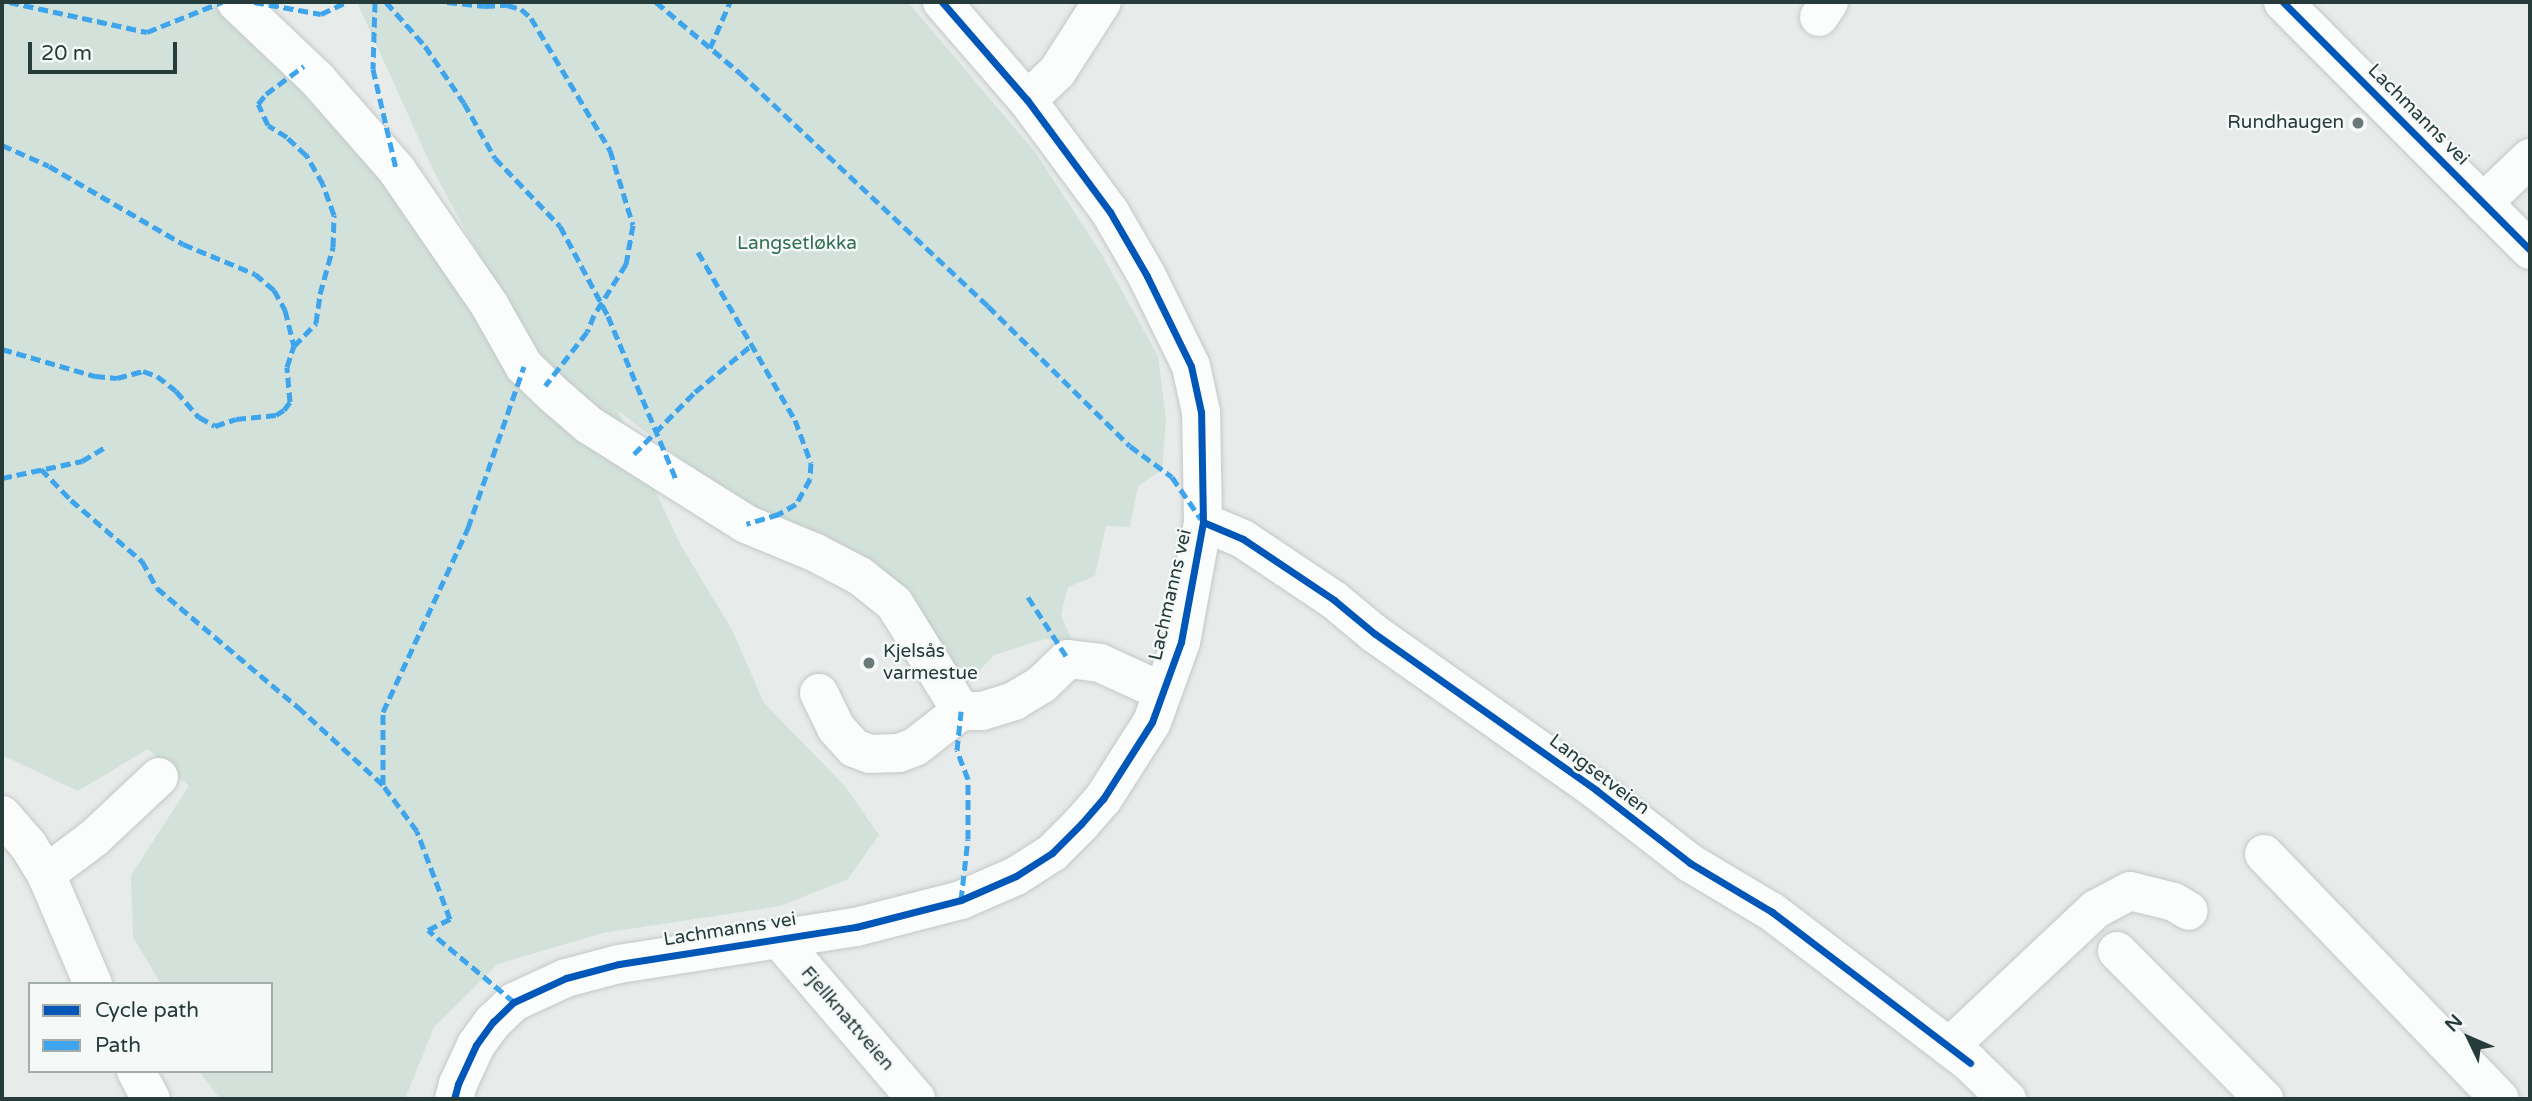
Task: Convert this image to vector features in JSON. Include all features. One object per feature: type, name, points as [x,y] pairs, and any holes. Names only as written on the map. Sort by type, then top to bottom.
[{"type":"street","points":[[236,2],[317,79],[396,169],[490,306],[524,366],[589,425],[746,524],[814,552],[860,576],[894,603],[961,711]]},
{"type":"street","name":"Lachmanns vei","points":[[454,1099],[476,1045],[493,1022],[514,1002],[566,978],[619,964],[856,927],[961,900],[1016,876],[1052,853],[1103,800],[1152,722],[1181,642],[1203,522],[1201,412],[1191,366],[1147,276],[1110,212],[1027,100],[942,2]]},
{"type":"street","points":[[1027,100],[1057,72],[1102,2]]},
{"type":"street","name":"Lachmanns vei","points":[[2283,2],[2530,250]]},
{"type":"street","points":[[2483,203],[2530,158]]},
{"type":"street","name":"Langsetveien","points":[[1203,522],[1243,539],[1334,600],[1375,634],[1596,790],[1690,863],[1772,912],[1959,1055],[2007,1099]]},
{"type":"street","points":[[819,693],[836,728],[854,748],[870,754],[900,752],[915,747],[961,711],[982,711],[1014,701],[1042,684],[1069,659],[1100,663],[1163,692]]},
{"type":"street","points":[[46,874],[94,838],[159,777]]},
{"type":"street","points":[[2,815],[27,845],[46,874],[92,982]]},
{"type":"street","points":[[2264,854],[2500,1099]]},
{"type":"street","points":[[1959,1055],[2095,909],[2130,891],[2174,902],[2189,911]]},
{"type":"street","name":"Fjellknattveien","points":[[779,939],[916,1099]]},
{"type":"street","points":[[2117,951],[2264,1099]]},
{"type":"street","points":[[137,1073],[151,1099]]},
{"type":"green space","name":"Langsetløkka","points":[[2,2],[210,2],[292,76],[522,335],[434,172],[357,2],[908,2],[1035,152],[1101,253],[1158,356],[1166,419],[1162,470],[1138,486],[1130,527],[1106,526],[1095,576],[1068,587],[1061,615],[1073,643],[1045,639],[994,655],[967,684],[741,504],[618,411],[680,544],[731,628],[764,703],[844,785],[879,835],[848,879],[780,906],[603,933],[498,964],[434,1027],[405,1099],[220,1099],[200,1073],[273,1073],[273,982],[160,982],[133,937],[131,875],[189,786],[148,749],[78,791],[2,755]]},
{"type":"marked path","points":[[9,2],[147,32],[222,2]]},
{"type":"marked path","points":[[254,2],[321,14],[347,2]]},
{"type":"marked path","points":[[375,2],[373,69],[396,169]]},
{"type":"marked path","points":[[386,2],[425,46],[464,103],[495,158],[560,226],[608,316],[676,479]]},
{"type":"marked path","points":[[447,2],[507,5],[521,9],[531,18],[610,150],[633,225],[626,264],[594,315],[587,332],[545,386]]},
{"type":"marked path","points":[[656,2],[740,73],[988,306],[1130,446],[1172,477],[1201,519]]},
{"type":"marked path","points":[[710,48],[730,2]]},
{"type":"marked path","points":[[2,349],[95,376],[117,378],[143,371],[157,376],[176,391],[199,417],[215,426],[236,419],[276,415],[284,410],[290,402],[287,367],[294,346],[316,323],[320,294],[333,247],[334,215],[323,184],[306,155],[287,137],[268,125],[258,104],[266,94],[304,66]]},
{"type":"marked path","points":[[2,145],[49,166],[183,244],[255,274],[274,290],[285,310],[294,346]]},
{"type":"marked path","points":[[698,252],[795,420],[811,463],[810,479],[796,504],[779,514],[746,524]]},
{"type":"marked path","points":[[634,454],[695,392],[753,344]]},
{"type":"marked path","points":[[514,1002],[428,930],[450,919],[417,831],[383,785],[383,712],[468,528],[524,366]]},
{"type":"marked path","points":[[2,478],[82,461],[104,448]]},
{"type":"marked path","points":[[41,469],[71,500],[142,561],[157,588],[298,707],[383,785]]},
{"type":"marked path","points":[[1028,597],[1068,659]]},
{"type":"marked path","points":[[961,711],[957,750],[968,779],[968,839],[961,900]]},
{"type":"cycle path","points":[[454,1099],[476,1045],[493,1022],[514,1002],[566,978],[619,964],[856,927],[961,900],[1016,876],[1052,853],[1081,824],[1103,799],[1152,722],[1181,642],[1203,522],[1201,412],[1191,366],[1147,276],[1110,212],[1027,100],[942,2]]},
{"type":"cycle path","points":[[2283,2],[2530,250]]},
{"type":"cycle path","points":[[1203,522],[1243,539],[1334,600],[1375,634],[1596,790],[1690,863],[1772,912],[1970,1063]]},
{"type":"place","name":"Rundhaugen","points":[[2358,123]]},
{"type":"place","name":"Kjelsås varmestue","points":[[869,663]]}]
